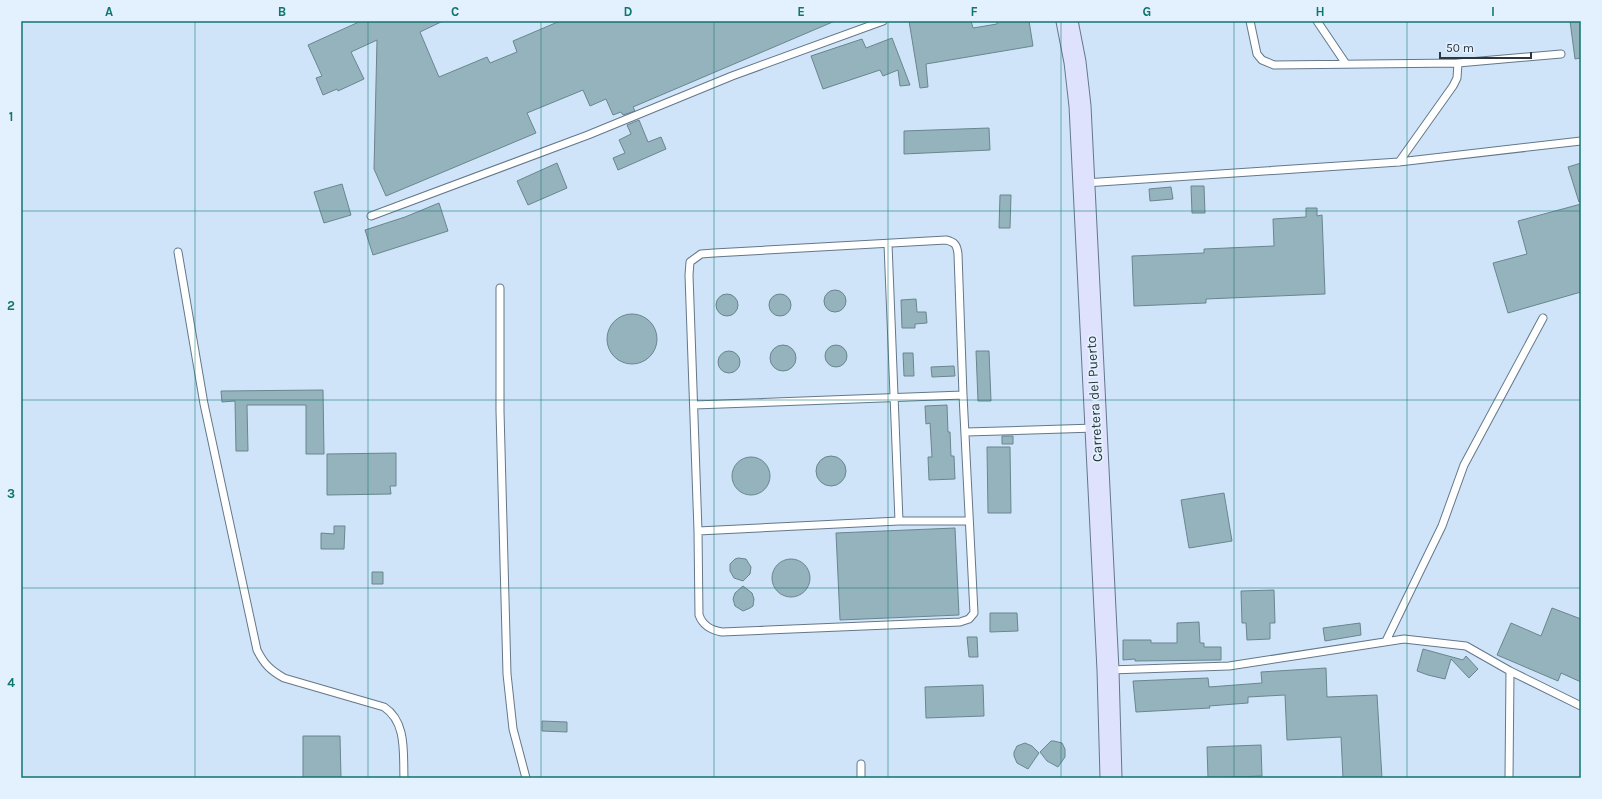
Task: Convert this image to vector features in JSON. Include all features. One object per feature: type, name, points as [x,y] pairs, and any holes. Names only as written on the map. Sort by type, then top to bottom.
[{"type":"main road","name":"Carretera del Puerto","points":[[1067,21],[1075,62],[1080,106],[1108,670],[1111,778]]},
{"type":"lane","points":[[371,216],[588,135],[732,76],[884,21]]},
{"type":"lane","points":[[1250,21],[1257,54],[1262,60],[1274,65],[1458,63],[1561,54]]},
{"type":"lane","points":[[1317,21],[1346,64]]},
{"type":"lane","points":[[1399,162],[1454,86],[1457,78],[1458,63]]},
{"type":"lane","points":[[1083,183],[1399,162],[1581,141]]},
{"type":"lane","points":[[946,240],[953,242],[957,246],[963,395],[974,614],[969,619],[960,622],[722,632],[712,630],[702,622],[699,615],[698,531],[689,274],[690,262],[701,254],[946,240]]},
{"type":"lane","points":[[888,244],[899,521]]},
{"type":"lane","points":[[178,252],[204,404],[256,650],[262,662],[272,671],[284,678],[384,707],[391,712],[401,730],[404,778]]},
{"type":"lane","points":[[500,288],[500,411],[507,674],[513,729],[526,778]]},
{"type":"lane","points":[[1386,641],[1442,526],[1464,465],[1543,318]]},
{"type":"lane","points":[[694,405],[963,395]]},
{"type":"lane","points":[[966,432],[1095,428]]},
{"type":"lane","points":[[698,531],[899,521],[969,521]]},
{"type":"lane","points":[[1108,670],[1229,666],[1404,639],[1466,646],[1510,671],[1581,706]]},
{"type":"lane","points":[[1509,778],[1510,671]]},
{"type":"lane","points":[[861,764],[861,778]]},
{"type":"building","points":[[361,21],[443,21],[420,32],[439,77],[487,57],[490,63],[517,52],[513,41],[560,21],[835,21],[633,107],[635,111],[623,115],[621,112],[613,115],[606,99],[590,106],[583,90],[527,113],[536,133],[386,196],[374,169],[377,40],[351,52],[364,79],[338,91],[337,89],[323,95],[316,78],[322,76],[308,45]]},
{"type":"building","points":[[909,21],[971,21],[973,28],[997,24],[997,21],[1029,21],[1033,46],[926,64],[928,87],[920,88]]},
{"type":"building","points":[[1570,21],[1581,21],[1581,58],[1575,59]]},
{"type":"building","points":[[892,38],[910,85],[900,86],[898,70],[883,76],[880,70],[823,89],[811,56],[862,39],[866,48]]},
{"type":"building","points":[[639,120],[648,142],[661,137],[666,149],[618,170],[613,158],[625,153],[619,140],[631,134],[627,125]]},
{"type":"building","points":[[989,128],[990,150],[904,154],[904,131]]},
{"type":"building","points":[[557,163],[567,188],[528,205],[517,181]]},
{"type":"building","points":[[1581,163],[1581,201],[1579,202],[1568,167]]},
{"type":"building","points":[[342,184],[351,215],[324,223],[314,192]]},
{"type":"building","points":[[1191,186],[1204,186],[1205,213],[1192,213]]},
{"type":"building","points":[[1171,187],[1173,199],[1150,201],[1149,189]]},
{"type":"building","points":[[1000,195],[1011,195],[1010,228],[999,228]]},
{"type":"building","points":[[439,203],[448,231],[373,255],[365,230],[405,217]]},
{"type":"building","points":[[1581,204],[1581,292],[1508,313],[1493,263],[1527,254],[1518,221]]},
{"type":"building","points":[[1306,208],[1317,208],[1317,216],[1322,215],[1325,294],[1206,299],[1206,303],[1134,306],[1132,256],[1204,253],[1204,249],[1274,246],[1273,219],[1306,217]]},
{"type":"building","points":[[835,290],[843,293],[846,301],[843,309],[835,312],[827,309],[824,301],[827,293]]},
{"type":"building","points":[[727,294],[735,297],[738,305],[735,313],[727,316],[719,313],[716,305],[719,297]]},
{"type":"building","points":[[780,294],[788,297],[791,305],[788,313],[780,316],[772,313],[769,305],[772,297]]},
{"type":"building","points":[[916,299],[917,312],[926,312],[927,323],[915,324],[915,328],[902,328],[901,300]]},
{"type":"building","points":[[632,314],[641,316],[652,325],[657,339],[655,348],[646,359],[632,364],[623,362],[612,353],[607,339],[609,330],[618,319]]},
{"type":"building","points":[[783,345],[792,349],[796,358],[792,367],[783,371],[774,367],[770,358],[774,349]]},
{"type":"building","points":[[836,345],[844,348],[847,356],[844,364],[836,367],[828,364],[825,356],[828,348]]},
{"type":"building","points":[[729,351],[737,354],[740,362],[737,370],[729,373],[721,370],[718,362],[721,354]]},
{"type":"building","points":[[976,351],[989,351],[991,401],[978,401]]},
{"type":"building","points":[[903,353],[913,353],[914,376],[904,376]]},
{"type":"building","points":[[954,366],[955,376],[932,377],[931,367]]},
{"type":"building","points":[[323,390],[324,454],[306,454],[306,405],[247,405],[248,451],[236,451],[235,401],[222,402],[221,391]]},
{"type":"building","points":[[947,405],[948,432],[950,432],[951,456],[954,456],[955,479],[929,480],[928,457],[932,457],[930,423],[926,424],[925,406]]},
{"type":"building","points":[[1002,436],[1013,436],[1013,444],[1002,444]]},
{"type":"building","points":[[987,447],[1010,447],[1011,513],[988,513]]},
{"type":"building","points":[[396,453],[396,486],[390,486],[391,494],[327,495],[327,454]]},
{"type":"building","points":[[831,456],[842,460],[846,471],[842,482],[831,486],[820,482],[816,471],[820,460]]},
{"type":"building","points":[[751,457],[764,463],[770,476],[764,489],[751,495],[738,489],[732,476],[738,463]]},
{"type":"building","points":[[1224,493],[1232,541],[1189,548],[1181,500]]},
{"type":"building","points":[[334,526],[345,526],[344,549],[321,549],[321,533],[334,534]]},
{"type":"building","points":[[955,528],[959,615],[840,620],[836,533]]},
{"type":"building","points":[[738,558],[746,559],[751,567],[750,574],[743,581],[734,578],[730,571],[730,564]]},
{"type":"building","points":[[791,559],[804,565],[810,578],[804,591],[791,597],[778,591],[772,578],[778,565]]},
{"type":"building","points":[[372,572],[383,572],[383,584],[372,584]]},
{"type":"building","points":[[743,586],[752,593],[754,599],[753,606],[743,611],[735,606],[733,599],[735,593]]},
{"type":"building","points":[[1274,590],[1275,623],[1270,623],[1270,639],[1247,640],[1246,623],[1242,623],[1241,591]]},
{"type":"building","points":[[1552,608],[1581,619],[1581,682],[1561,673],[1558,681],[1497,655],[1511,623],[1541,636]]},
{"type":"building","points":[[990,613],[1017,613],[1018,631],[990,632]]},
{"type":"building","points":[[1199,622],[1200,643],[1204,643],[1204,647],[1221,647],[1221,660],[1123,660],[1123,640],[1151,640],[1151,643],[1177,643],[1177,623]]},
{"type":"building","points":[[1360,623],[1361,635],[1325,641],[1323,628]]},
{"type":"building","points":[[967,637],[977,637],[978,657],[969,657]]},
{"type":"building","points":[[1423,649],[1463,660],[1466,656],[1478,669],[1469,678],[1451,659],[1445,679],[1417,671]]},
{"type":"building","points":[[1326,668],[1327,697],[1377,695],[1382,778],[1343,778],[1341,737],[1287,740],[1285,695],[1248,697],[1248,703],[1209,706],[1210,708],[1136,712],[1133,681],[1208,678],[1209,687],[1262,683],[1261,672]]},
{"type":"building","points":[[983,685],[984,716],[926,718],[925,687]]},
{"type":"building","points":[[542,721],[567,722],[567,732],[542,731]]},
{"type":"building","points":[[303,736],[340,736],[341,778],[303,778]]},
{"type":"building","points":[[1051,741],[1062,743],[1065,749],[1065,757],[1058,767],[1047,761],[1040,752]]},
{"type":"building","points":[[1025,743],[1032,746],[1039,753],[1028,769],[1017,763],[1014,756],[1017,746]]},
{"type":"building","points":[[1261,745],[1262,776],[1208,778],[1207,747]]}]
